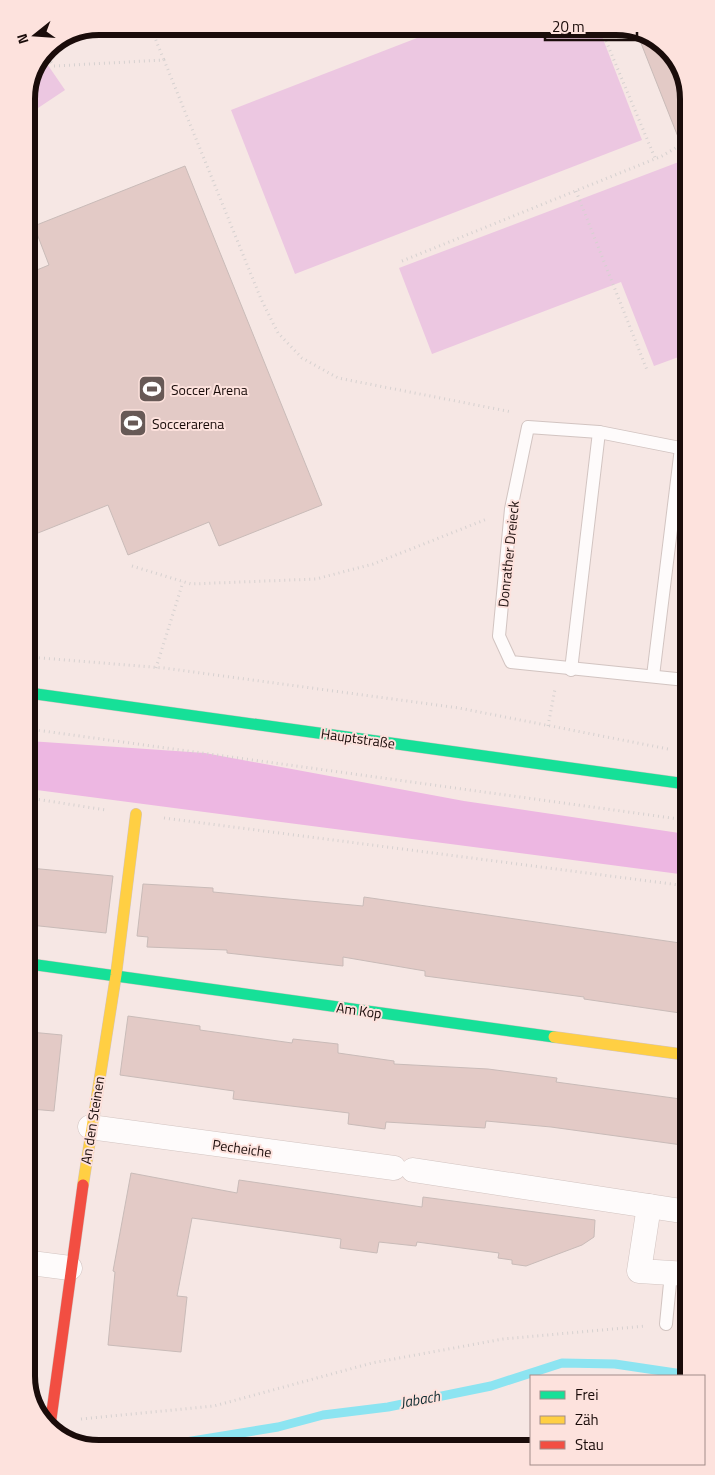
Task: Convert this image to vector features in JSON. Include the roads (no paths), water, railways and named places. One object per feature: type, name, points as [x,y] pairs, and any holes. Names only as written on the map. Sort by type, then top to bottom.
[{"type":"street","name":"Hauptstraße","points":[[35,694],[680,783]]},
{"type":"street","name":"An den Steinen","points":[[52,1419],[70,1268],[90,1127],[116,975],[136,814]]},
{"type":"street","name":"Am Kop","points":[[35,965],[680,1054]]},
{"type":"street","name":"Pecheiche","points":[[90,1127],[404,1169],[680,1211]]},
{"type":"street","points":[[649,1206],[639,1271],[680,1274]]},
{"type":"street","points":[[35,1264],[70,1268]]},
{"type":"lane","name":"Donrather Dreieck","points":[[599,432],[528,427],[511,509],[499,636],[511,662],[680,679]]},
{"type":"lane","points":[[565,669],[599,432],[680,447]]},
{"type":"lane","points":[[653,676],[680,471]]},
{"type":"lane","points":[[666,1324],[680,1274]]},
{"type":"waterway","name":"Jabach","points":[[198,1440],[278,1427],[323,1415],[388,1407],[491,1386],[562,1363],[615,1364],[680,1374]]},
{"type":"place","name":"Soccer Arena","points":[[152,389]]},
{"type":"place","name":"Soccerarena","points":[[133,423]]}]
